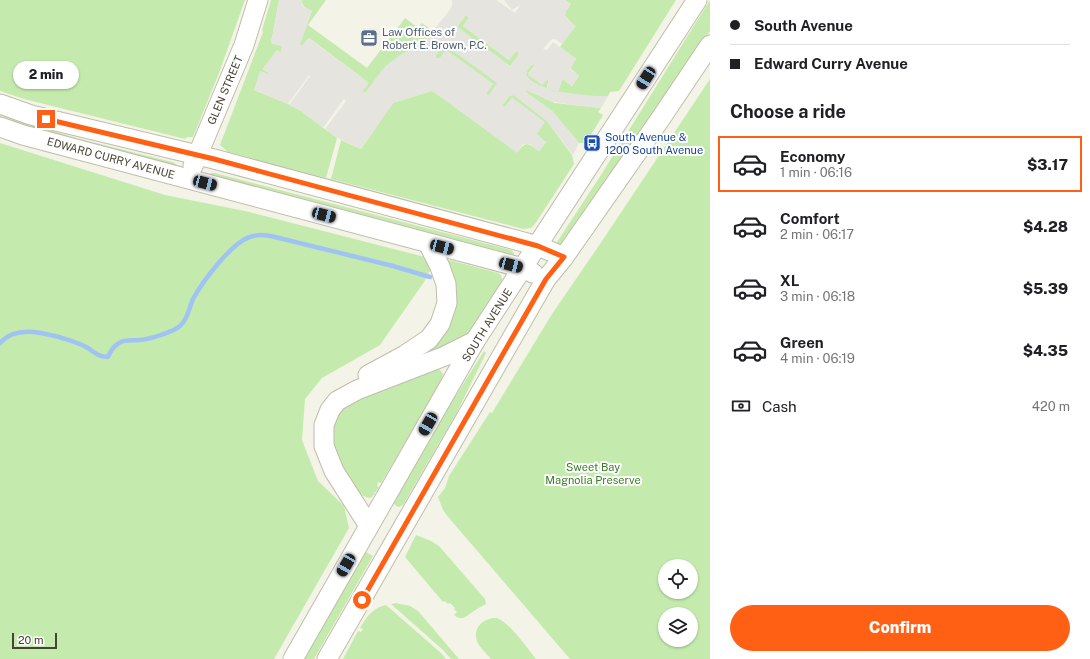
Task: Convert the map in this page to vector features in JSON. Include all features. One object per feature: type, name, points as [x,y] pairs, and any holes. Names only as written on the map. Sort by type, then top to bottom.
[{"type":"street","name":"GLEN STREET","points":[[189,179],[197,155],[244,45],[258,0]]},
{"type":"street","name":"SOUTH AVENUE","points":[[293,659],[475,341],[697,0]]},
{"type":"street","points":[[327,659],[546,279],[564,257],[710,45]]},
{"type":"street","name":"EDWARD CURRY AVENUE","points":[[0,104],[31,115],[197,155],[538,246],[564,257]]},
{"type":"street","name":"EDWARD CURRY AVENUE","points":[[0,127],[23,135],[523,268],[546,279]]},
{"type":"street","points":[[369,526],[334,471],[324,446],[324,425],[330,410],[347,391],[363,378],[405,355],[429,339],[440,324],[447,303],[446,284],[440,267],[428,243]]},
{"type":"street","points":[[337,401],[357,390],[445,356],[475,341]]},
{"type":"green space","points":[[0,0],[245,0],[219,73],[193,137],[187,137],[185,139],[24,99],[0,91]]},
{"type":"green space","points":[[271,0],[279,0],[271,43],[282,46],[281,53],[277,50],[263,69],[273,76],[271,75],[254,90],[301,111],[337,138],[326,178],[228,152],[220,145],[263,32],[262,30]]},
{"type":"green space","points":[[302,0],[326,0],[308,25],[367,68],[405,18],[418,28],[422,23],[433,31],[420,47],[402,54],[386,66],[366,92],[363,93],[360,76],[309,38],[303,45],[300,46],[299,44],[312,11],[304,6]]},
{"type":"green space","points":[[565,0],[676,0],[619,91],[610,92],[608,96],[599,96],[576,95],[551,90],[540,86],[526,75],[528,68],[534,64],[535,65],[528,74],[549,77],[547,88],[558,91],[562,80],[572,86],[579,76],[570,68],[576,59],[560,47],[575,26],[565,16],[566,11],[571,4]]},
{"type":"green space","points":[[710,0],[710,31],[570,238],[561,245],[557,244],[557,242],[601,175]]},
{"type":"green space","points":[[467,15],[469,18],[463,26],[509,60],[515,52],[518,52],[519,55],[510,66],[457,27]]},
{"type":"green space","points":[[444,44],[498,83],[489,95],[486,93],[493,84],[446,50],[440,58],[436,58],[436,55]]},
{"type":"green space","name":"Sweet Bay Magnolia Preserve","points":[[710,79],[710,659],[570,659],[443,510],[438,497],[445,488],[449,476],[490,412],[492,413],[552,314]]},
{"type":"green space","points":[[524,89],[555,103],[601,108],[598,112],[603,115],[586,143],[579,143],[552,111],[527,93]]},
{"type":"green space","points":[[431,91],[517,152],[527,144],[539,151],[546,142],[537,136],[535,115],[512,98],[505,107],[502,106],[509,96],[514,95],[547,121],[572,155],[574,164],[531,228],[523,229],[331,179],[341,140],[361,149],[393,103]]},
{"type":"green space","points":[[0,116],[80,139],[172,162],[175,163],[176,166],[0,121]]},
{"type":"green space","points":[[0,143],[165,195],[245,211],[425,257],[432,267],[424,282],[380,345],[322,378],[305,399],[302,440],[318,481],[344,506],[349,528],[274,659],[0,659]]},
{"type":"green space","points":[[211,173],[511,250],[514,253],[514,256],[513,257],[208,175]]},
{"type":"green space","points":[[446,260],[498,273],[501,275],[503,281],[478,326],[459,344],[413,358],[429,348]]},
{"type":"green space","points":[[484,351],[486,353],[456,414],[403,505],[399,507],[396,506],[393,502],[436,427]]},
{"type":"green space","points":[[435,369],[440,370],[443,374],[441,383],[381,483],[378,482],[377,486],[379,487],[372,497],[369,498],[363,496],[341,468],[334,455],[332,433],[337,417],[347,403]]},
{"type":"green space","points":[[416,535],[439,546],[485,599],[486,604],[464,618],[454,615],[457,612],[454,609],[455,608],[450,603],[448,604],[445,601],[443,602],[405,557]]},
{"type":"green space","points":[[366,552],[373,556],[314,659],[303,659],[361,559]]},
{"type":"green space","points":[[395,603],[410,606],[418,611],[459,659],[451,659],[443,650],[391,604]]},
{"type":"green space","points":[[386,605],[446,659],[343,659],[358,631],[361,632],[363,629],[360,628],[368,616],[377,608]]},
{"type":"green space","points":[[497,618],[513,630],[536,659],[491,659],[478,643],[476,631],[484,621]]},
{"type":"shaded area","points":[[279,0],[302,0],[302,5],[312,11],[300,45],[303,45],[308,38],[360,76],[369,83],[363,91],[364,93],[382,70],[392,61],[402,54],[420,47],[449,11],[452,6],[452,0],[496,0],[515,13],[520,6],[512,10],[504,0],[565,0],[571,4],[566,11],[565,16],[576,26],[562,44],[555,39],[552,39],[543,49],[547,50],[553,42],[576,59],[570,69],[579,76],[572,86],[562,80],[558,91],[547,88],[549,78],[542,85],[528,75],[535,66],[534,64],[532,64],[528,69],[526,75],[528,79],[537,84],[554,91],[592,96],[608,96],[601,108],[550,101],[524,89],[527,93],[552,111],[579,143],[573,155],[547,121],[514,95],[509,96],[502,106],[505,107],[512,98],[545,122],[537,134],[546,142],[539,151],[530,144],[526,144],[522,145],[517,153],[431,91],[393,103],[361,149],[334,136],[325,129],[346,101],[344,99],[323,128],[301,111],[289,105],[310,76],[309,75],[288,104],[254,90],[260,71],[272,75],[263,69],[277,50],[281,53],[282,46],[271,43]],"holes":[[[467,15],[469,18],[463,26],[509,60],[515,52],[518,52],[519,55],[510,66],[457,27]],[[444,44],[497,83],[489,95],[486,94],[493,84],[446,50],[440,58],[436,58],[436,55]]]},
{"type":"waterway","points":[[0,343],[13,334],[20,332],[35,332],[72,341],[86,347],[98,355],[108,357],[114,347],[121,342],[140,340],[172,331],[183,323],[193,299],[219,262],[245,239],[256,235],[272,236],[393,266],[430,277]]},
{"type":"place","name":"Law Offices of Robert E. Brown, P.C.","points":[[369,38]]},
{"type":"place","name":"South Avenue & 1200 South Avenue","points":[[592,143]]},
{"type":"route","points":[[46,119],[214,159],[538,246],[564,257],[546,279],[362,600]]}]
